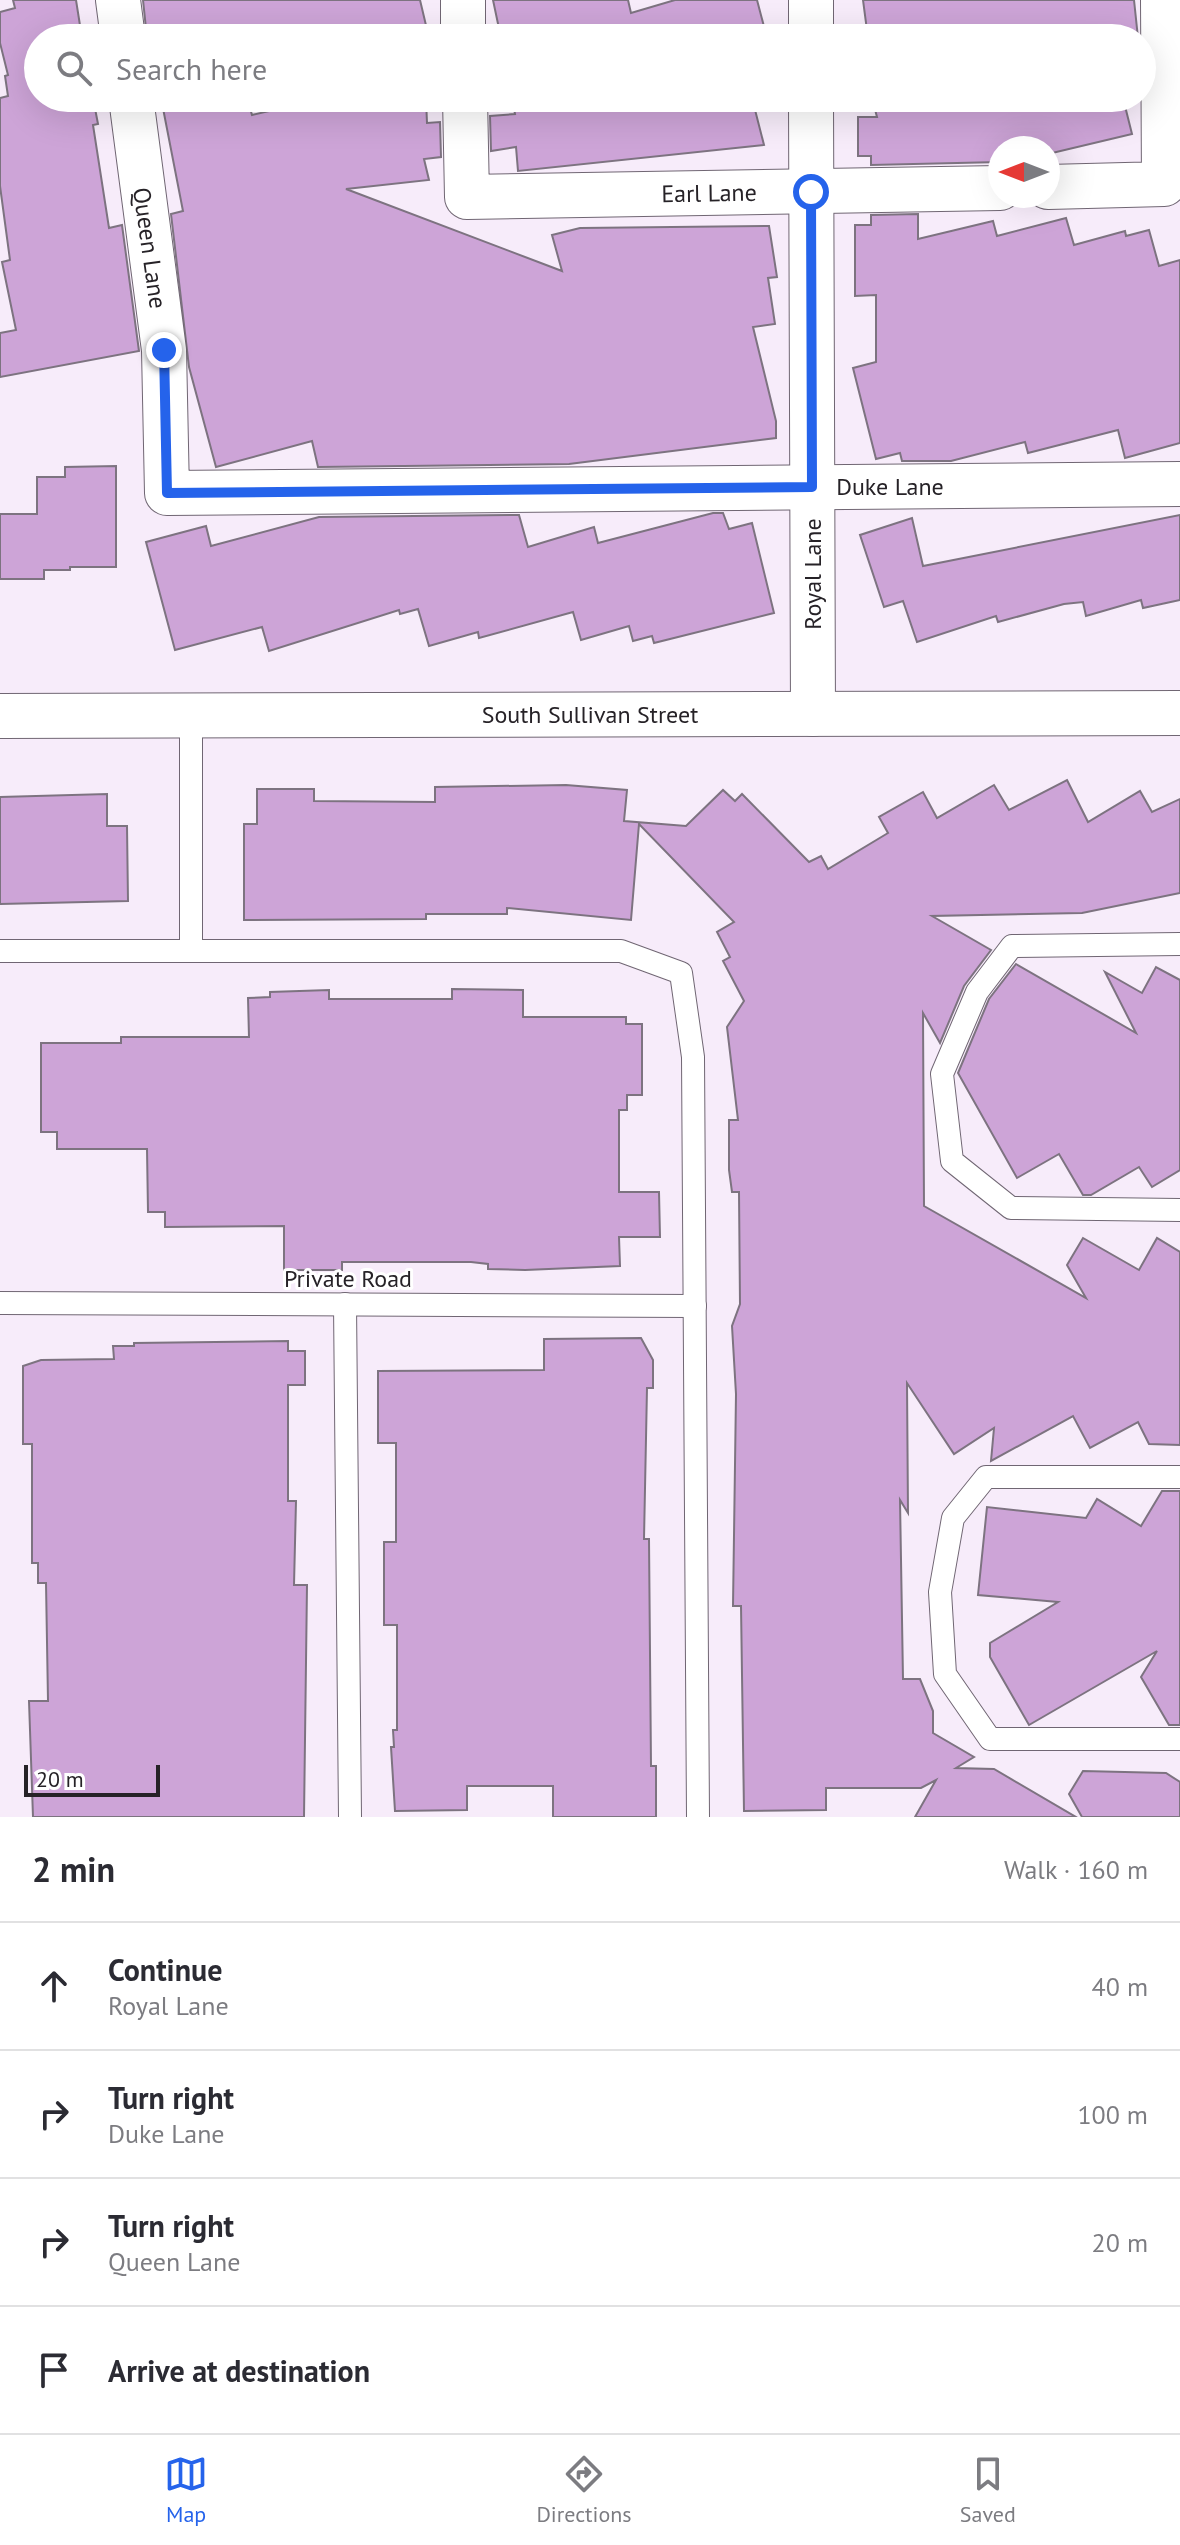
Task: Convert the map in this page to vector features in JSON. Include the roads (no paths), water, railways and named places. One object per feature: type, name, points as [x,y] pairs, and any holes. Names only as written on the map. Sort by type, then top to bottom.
[{"type":"street","points":[[118,0],[121,24]]},
{"type":"street","points":[[463,0],[463,24]]},
{"type":"street","points":[[811,0],[811,24]]},
{"type":"street","points":[[1060,187],[1164,184],[1163,0]]},
{"type":"street","name":"Queen Lane","points":[[133,112],[164,350],[167,493]]},
{"type":"street","name":"Earl Lane","points":[[465,112],[467,197],[988,188]]},
{"type":"street","name":"Royal Lane","points":[[811,112],[813,714]]},
{"type":"street","name":"Duke Lane","points":[[167,493],[1180,484]]},
{"type":"street","name":"South Sullivan Street","points":[[0,716],[1180,713]]},
{"type":"lane","points":[[191,715],[191,951]]},
{"type":"lane","points":[[1180,944],[1012,946],[977,992],[942,1074],[952,1161],[1011,1208],[1180,1210]]},
{"type":"lane","points":[[0,951],[621,951],[681,973],[693,1057],[698,1817]]},
{"type":"lane","name":"Private Road","points":[[0,1303],[695,1306]]},
{"type":"lane","points":[[345,1304],[350,1817]]},
{"type":"lane","points":[[1180,1477],[986,1477],[953,1518],[940,1592],[945,1674],[990,1739],[1180,1739]]}]
